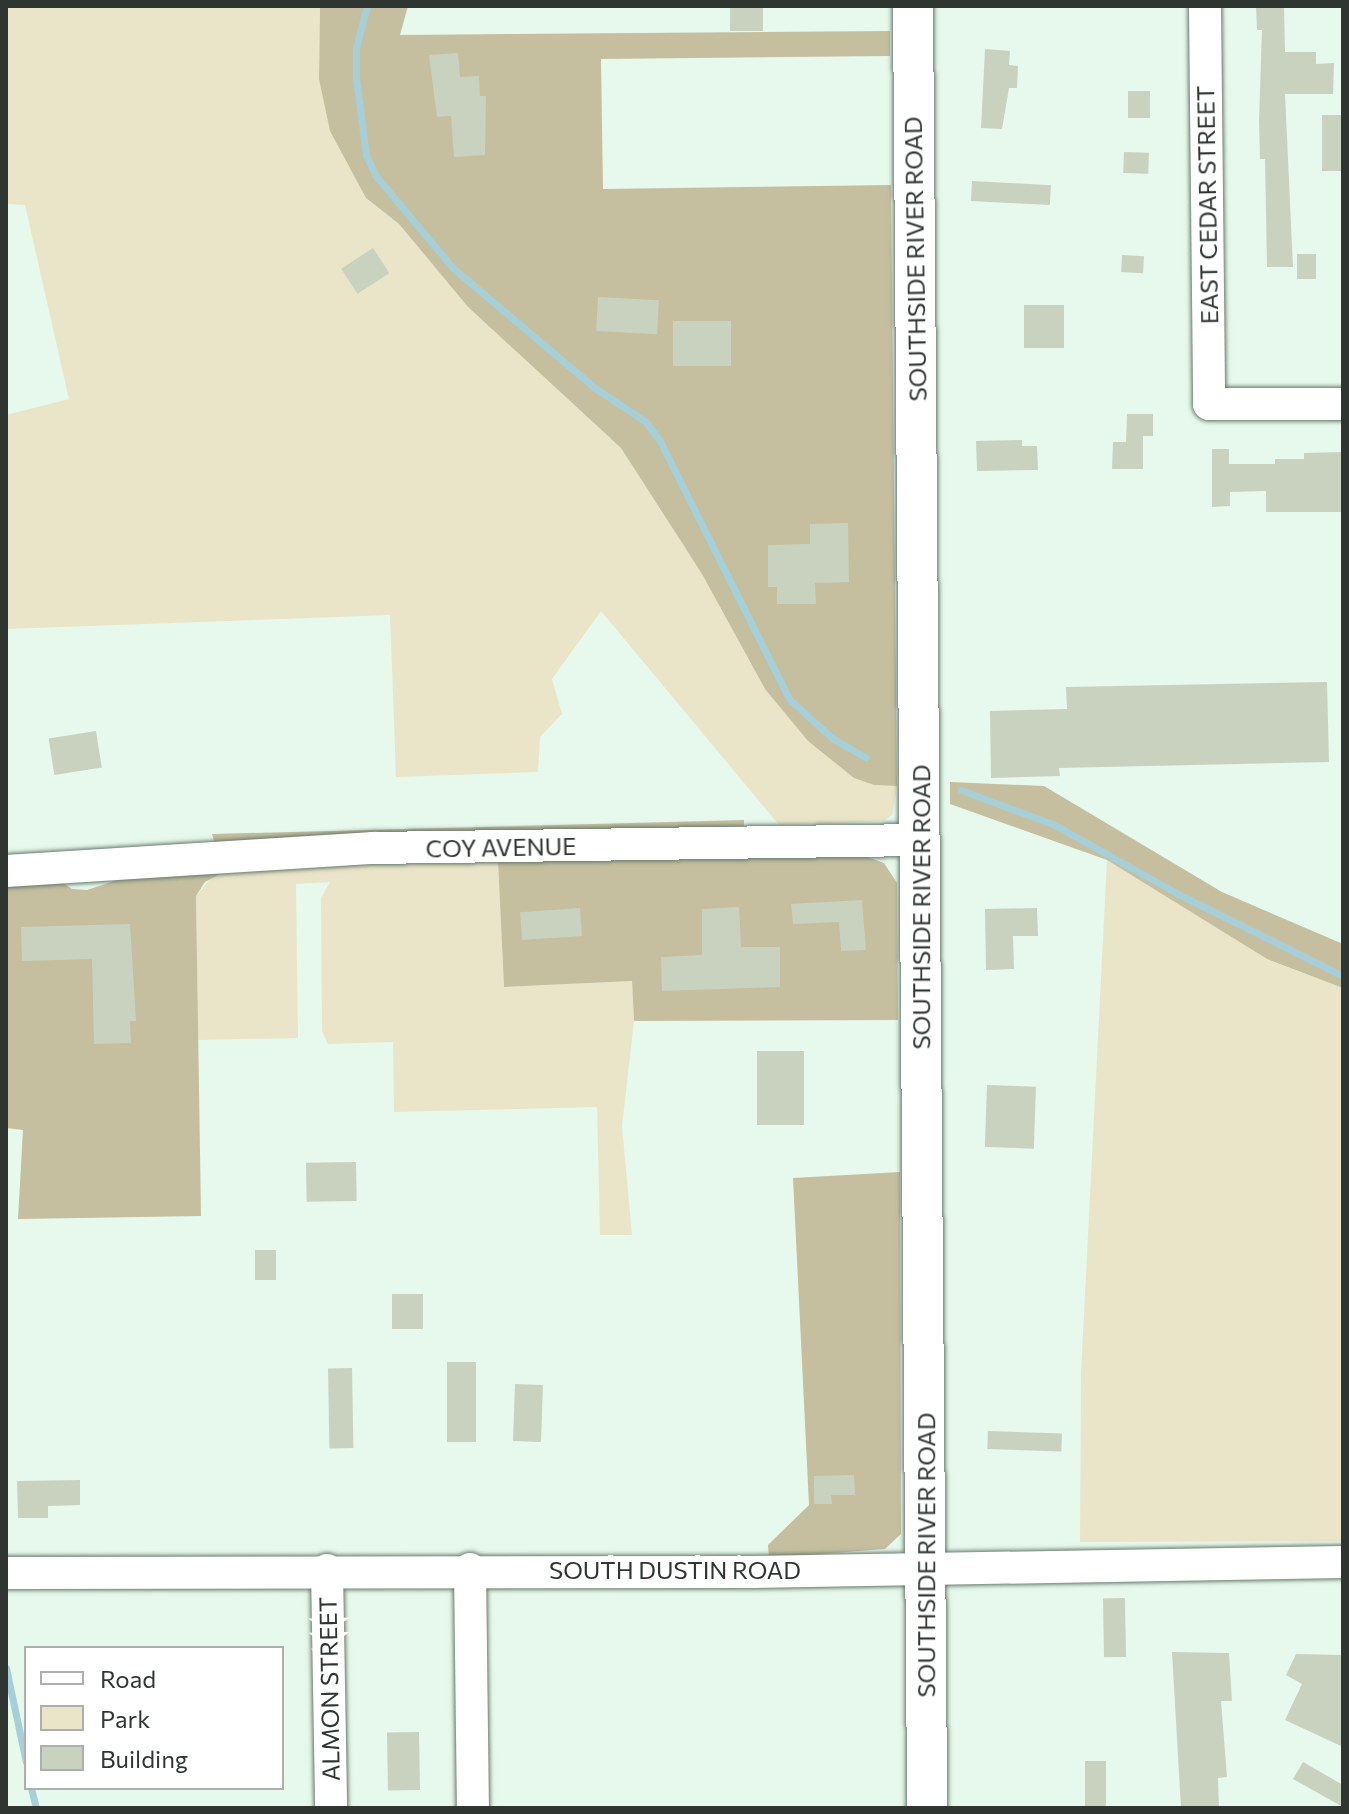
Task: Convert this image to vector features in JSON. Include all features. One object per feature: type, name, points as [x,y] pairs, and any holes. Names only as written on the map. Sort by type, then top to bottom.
[{"type":"main road","name":"SOUTHSIDE RIVER ROAD","points":[[913,6],[927,1808]]},
{"type":"street","name":"EAST CEDAR STREET","points":[[1205,6],[1209,404],[1343,404]]},
{"type":"street","name":"COY AVENUE","points":[[6,871],[81,863],[373,848],[921,840]]},
{"type":"street","name":"SOUTH DUSTIN ROAD","points":[[6,1573],[470,1569],[752,1572],[926,1565],[1343,1562]]},
{"type":"street","points":[[470,1569],[473,1808]]},
{"type":"street","name":"ALMON STREET","points":[[327,1570],[331,1808]]},
{"type":"green space","points":[[6,6],[320,6],[319,79],[366,198],[399,224],[468,307],[621,448],[702,574],[765,689],[874,785],[897,786],[892,815],[883,821],[779,825],[601,611],[552,679],[562,714],[540,737],[538,772],[396,777],[390,615],[6,629],[6,415],[69,399],[25,205],[6,204]]},
{"type":"green space","points":[[1107,860],[1267,959],[1343,988],[1343,1541],[1080,1542],[1081,1373]]},
{"type":"green space","points":[[498,861],[504,987],[632,981],[634,1021],[622,1126],[632,1235],[600,1235],[597,1107],[394,1112],[393,1042],[328,1044],[322,1031],[321,898],[330,882],[296,884],[298,1038],[198,1040],[196,896],[212,877],[233,867]]},
{"type":"shaded area","points":[[320,6],[408,6],[400,35],[890,31],[890,56],[601,59],[603,189],[891,185],[897,786],[874,785],[854,778],[808,741],[765,689],[702,574],[621,448],[468,307],[399,224],[366,198],[330,131],[319,79]]},
{"type":"shaded area","points":[[950,782],[1044,786],[1222,892],[1343,944],[1343,988],[1267,959],[1107,860],[950,804]]},
{"type":"shaded area","points":[[744,820],[744,826],[215,844],[212,834]]},
{"type":"shaded area","points":[[853,852],[884,863],[897,883],[898,1020],[634,1021],[632,981],[504,987],[498,861]]},
{"type":"shaded area","points":[[233,867],[205,882],[196,896],[201,1216],[18,1219],[23,1130],[6,1128],[6,878],[56,878],[72,889],[87,890],[136,874]]},
{"type":"shaded area","points":[[900,1172],[901,1534],[885,1549],[769,1558],[768,1545],[809,1505],[793,1178]]},
{"type":"building","points":[[730,6],[763,6],[763,31],[730,31]]},
{"type":"building","points":[[1256,6],[1284,6],[1285,52],[1316,52],[1316,64],[1334,63],[1333,94],[1285,94],[1293,267],[1267,267],[1265,159],[1260,159],[1259,120],[1262,30],[1257,30]]},
{"type":"building","points":[[985,49],[1010,51],[1009,65],[1018,66],[1017,88],[1009,88],[1002,129],[981,128]]},
{"type":"building","points":[[458,53],[460,77],[479,76],[480,96],[486,96],[485,155],[454,157],[451,116],[437,117],[429,55]]},
{"type":"building","points":[[1128,91],[1150,91],[1150,118],[1128,118]]},
{"type":"building","points":[[1322,115],[1343,115],[1343,171],[1322,171]]},
{"type":"building","points":[[1124,152],[1149,153],[1148,174],[1123,173]]},
{"type":"building","points":[[972,181],[1051,185],[1050,205],[971,201]]},
{"type":"building","points":[[373,248],[389,273],[357,294],[341,269]]},
{"type":"building","points":[[1297,254],[1316,254],[1316,279],[1297,279]]},
{"type":"building","points":[[1122,255],[1144,256],[1143,273],[1121,272]]},
{"type":"building","points":[[598,297],[659,300],[657,334],[596,331]]},
{"type":"building","points":[[1024,305],[1064,305],[1064,348],[1024,348]]},
{"type":"building","points":[[673,321],[731,321],[731,366],[673,366]]},
{"type":"building","points":[[1127,414],[1153,414],[1153,436],[1143,436],[1143,469],[1112,469],[1113,442],[1126,442]]},
{"type":"building","points":[[1022,440],[1022,446],[1037,446],[1038,470],[977,471],[976,441]]},
{"type":"building","points":[[1212,449],[1229,449],[1229,464],[1275,464],[1275,459],[1304,459],[1304,453],[1343,452],[1343,512],[1266,512],[1266,491],[1230,492],[1230,506],[1212,507]]},
{"type":"building","points":[[848,523],[849,582],[815,583],[816,604],[777,604],[777,587],[768,587],[768,545],[810,544],[810,524]]},
{"type":"building","points":[[1327,682],[1329,762],[1059,768],[1060,776],[991,778],[990,711],[1067,709],[1066,687]]},
{"type":"building","points":[[96,731],[102,768],[54,775],[49,739]]},
{"type":"building","points":[[862,900],[866,950],[841,951],[839,922],[793,924],[791,904]]},
{"type":"building","points":[[739,907],[741,947],[780,947],[780,987],[662,991],[661,957],[702,955],[702,909]]},
{"type":"building","points":[[580,908],[582,936],[522,940],[520,912]]},
{"type":"building","points":[[1037,908],[1038,936],[1013,936],[1014,969],[986,970],[985,909]]},
{"type":"building","points":[[130,924],[136,1021],[130,1021],[131,1043],[94,1044],[92,959],[22,961],[21,927]]},
{"type":"building","points":[[757,1051],[804,1051],[804,1125],[757,1125]]},
{"type":"building","points":[[987,1085],[1036,1087],[1034,1149],[985,1147]]},
{"type":"building","points":[[356,1162],[357,1201],[307,1202],[306,1163]]},
{"type":"building","points":[[255,1250],[276,1250],[276,1280],[255,1280]]},
{"type":"building","points":[[392,1294],[423,1294],[423,1329],[392,1329]]},
{"type":"building","points":[[447,1362],[476,1362],[476,1442],[447,1442]]},
{"type":"building","points":[[328,1368],[352,1368],[353,1448],[329,1448]]},
{"type":"building","points":[[515,1384],[543,1385],[541,1442],[513,1441]]},
{"type":"building","points":[[988,1431],[1062,1434],[1061,1452],[987,1449]]},
{"type":"building","points":[[854,1475],[855,1495],[831,1495],[832,1504],[814,1504],[814,1476]]},
{"type":"building","points":[[80,1480],[80,1505],[48,1506],[48,1518],[18,1518],[17,1481]]},
{"type":"building","points":[[1103,1598],[1125,1598],[1126,1657],[1104,1657]]},
{"type":"building","points":[[1172,1652],[1229,1653],[1232,1701],[1221,1701],[1227,1777],[1218,1778],[1219,1808],[1181,1808]]},
{"type":"building","points":[[1296,1654],[1343,1655],[1343,1747],[1285,1720],[1302,1684],[1286,1675]]},
{"type":"building","points":[[419,1732],[420,1790],[388,1791],[387,1733]]},
{"type":"building","points":[[1085,1761],[1106,1761],[1106,1808],[1085,1808]]},
{"type":"building","points":[[1303,1762],[1343,1785],[1343,1807],[1293,1779]]},
{"type":"waterway","points":[[367,6],[356,47],[356,79],[366,155],[376,176],[453,268],[595,388],[646,422],[660,441],[789,699],[832,738],[866,758]]},
{"type":"waterway","points":[[961,790],[1053,824],[1178,894],[1343,976]]},
{"type":"waterway","points":[[6,1668],[24,1753]]},
{"type":"waterway","points":[[32,1790],[36,1808]]}]
